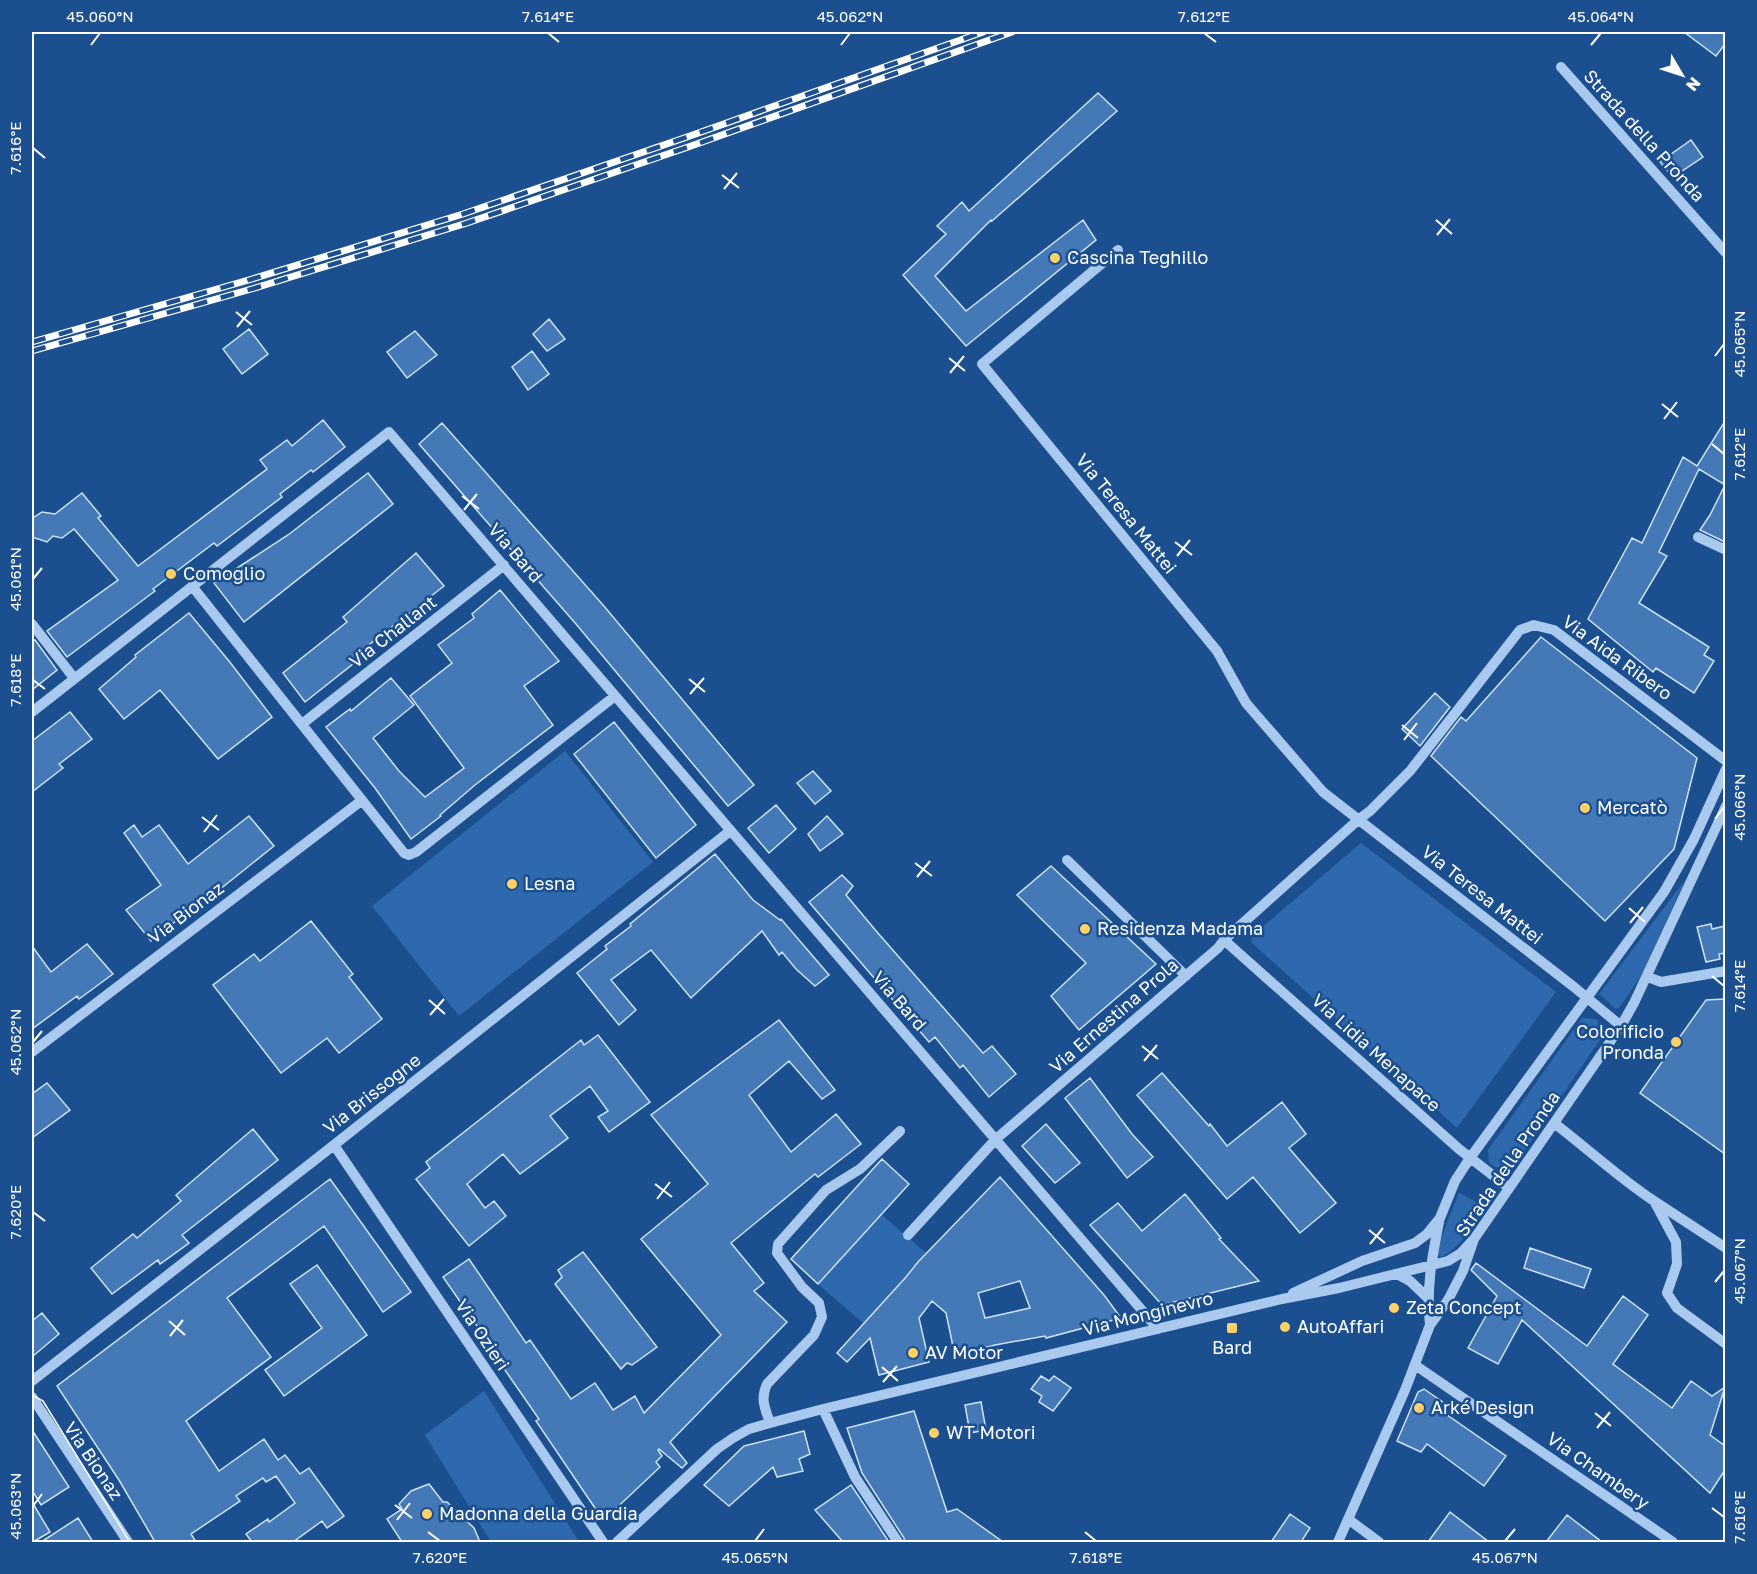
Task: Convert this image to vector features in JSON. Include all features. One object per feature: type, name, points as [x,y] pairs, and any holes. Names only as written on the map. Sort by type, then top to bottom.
[{"type":"street","name":"Strada della Pronda","points":[[1561,67],[1725,253]]},
{"type":"street","name":"Via Teresa Mattei","points":[[1118,250],[982,364],[1217,651],[1246,703],[1323,792],[1586,997]]},
{"type":"street","name":"Via Bard","points":[[192,586],[389,432],[1158,1329]]},
{"type":"street","points":[[1698,537],[1725,550]]},
{"type":"street","name":"Via Challant","points":[[302,724],[504,565]]},
{"type":"street","points":[[32,712],[192,586],[361,801],[404,853],[410,855],[615,696]]},
{"type":"street","points":[[32,624],[74,678]]},
{"type":"street","name":"Via Aida Ribero","points":[[1358,820],[1372,809],[1426,752],[1520,630],[1534,625],[1554,630],[1725,761]]},
{"type":"street","name":"Strada della Pronda","points":[[1430,1325],[1428,1298],[1430,1266],[1440,1218],[1455,1181],[1664,892],[1694,839],[1725,769]]},
{"type":"street","name":"Via Bionaz","points":[[32,1052],[361,801]]},
{"type":"street","name":"Strada della Pronda","points":[[1338,1542],[1415,1365],[1430,1325],[1448,1300],[1463,1271],[1474,1239],[1621,1026],[1648,977],[1670,923],[1725,806]]},
{"type":"street","name":"Via Ernestina Prola","points":[[908,1234],[996,1139],[1218,948],[1224,940],[1358,820]]},
{"type":"street","name":"Via Brissogne","points":[[32,1381],[730,831]]},
{"type":"street","points":[[1067,860],[1186,976]]},
{"type":"street","name":"Via Lidia Menapace","points":[[1224,940],[1470,1158],[1509,1188]]},
{"type":"street","points":[[1648,977],[1661,982],[1725,971]]},
{"type":"street","points":[[1586,997],[1621,1026]]},
{"type":"street","points":[[1554,1123],[1626,1182],[1725,1248]]},
{"type":"street","points":[[770,1423],[762,1401],[762,1394],[767,1384],[814,1335],[822,1317],[819,1303],[802,1287],[777,1253],[778,1244],[826,1190],[860,1169],[900,1131]]},
{"type":"street","name":"Via Ozieri","points":[[334,1145],[603,1542]]},
{"type":"street","points":[[1654,1202],[1677,1242],[1677,1264],[1667,1293],[1677,1308],[1725,1344]]},
{"type":"street","points":[[1282,1299],[1362,1261],[1415,1244],[1440,1218]]},
{"type":"street","name":"Via Monginevro","points":[[617,1542],[717,1449],[749,1429],[823,1409],[1282,1299],[1430,1266],[1448,1261],[1461,1253],[1474,1239]]},
{"type":"street","points":[[1397,1274],[1410,1281],[1428,1298]]},
{"type":"street","name":"Via Chambery","points":[[1415,1365],[1673,1542]]},
{"type":"street","name":"Via Bionaz","points":[[32,1397],[128,1542]]},
{"type":"street","points":[[823,1409],[855,1477],[898,1542]]},
{"type":"street","points":[[1348,1519],[1379,1542]]},
{"type":"shaded area","name":"Lesna","points":[[565,751],[653,862],[459,1016],[372,906]]},
{"type":"shaded area","points":[[1361,843],[1556,992],[1457,1128],[1251,942],[1253,935]]},
{"type":"shaded area","points":[[1685,880],[1641,976],[1616,1009],[1599,994]]},
{"type":"shaded area","points":[[1582,1018],[1596,1019],[1602,1026],[1603,1035],[1515,1165],[1499,1168],[1489,1163],[1488,1150]]},
{"type":"shaded area","points":[[1459,1193],[1483,1207],[1460,1242],[1441,1257],[1435,1253]]},
{"type":"shaded area","points":[[882,1215],[926,1253],[864,1324],[818,1284]]},
{"type":"shaded area","points":[[484,1391],[578,1540],[575,1542],[491,1542],[425,1435]]},
{"type":"building","points":[[1684,32],[1725,32],[1725,44],[1716,56]]},
{"type":"building","name":"Cascina Teghillo","points":[[1098,93],[1117,111],[991,220],[935,276],[966,311],[1083,220],[1096,240],[966,346],[903,275],[946,234],[937,226],[962,202],[969,211]]},
{"type":"building","points":[[1691,140],[1703,157],[1673,177],[1660,162]]},
{"type":"building","points":[[549,319],[565,339],[547,351],[533,334]]},
{"type":"building","points":[[249,329],[268,354],[242,374],[223,349]]},
{"type":"building","points":[[415,331],[437,355],[407,378],[387,352]]},
{"type":"building","points":[[532,351],[549,374],[528,390],[512,367]]},
{"type":"building","points":[[323,420],[345,447],[313,472],[311,470],[280,494],[282,497],[217,546],[214,543],[153,589],[155,591],[67,657],[47,631],[118,580],[74,529],[62,538],[53,536],[47,542],[32,537],[33,518],[42,512],[55,514],[82,493],[101,516],[98,518],[138,566],[267,469],[260,460],[287,440],[292,446]]},
{"type":"building","points":[[1725,421],[1725,485],[1699,469],[1659,552],[1667,556],[1639,603],[1709,647],[1704,655],[1714,661],[1694,693],[1656,668],[1653,672],[1588,619],[1632,538],[1642,543],[1683,457],[1697,466]]},
{"type":"building","points":[[442,423],[603,605],[754,785],[728,806],[576,624],[419,444]]},
{"type":"building","points":[[368,473],[393,504],[244,622],[214,583],[288,535]]},
{"type":"building","points":[[1725,485],[1725,542],[1700,530]]},
{"type":"building","points":[[416,553],[444,586],[365,648],[368,652],[305,702],[283,673],[347,622],[343,617]]},
{"type":"building","points":[[500,590],[559,661],[524,686],[553,725],[475,785],[411,839],[375,788],[326,727],[350,709],[351,711],[391,678],[414,705],[373,738],[399,771],[425,797],[464,768],[410,696],[452,663],[438,645],[474,618],[472,614]]},
{"type":"building","points":[[189,613],[272,717],[218,759],[160,690],[124,719],[99,689],[136,657],[135,655]]},
{"type":"building","name":"Mercatò","points":[[1541,637],[1697,758],[1674,849],[1605,921],[1431,756],[1461,717],[1466,721]]},
{"type":"building","points":[[35,640],[57,670],[32,690],[32,642]]},
{"type":"building","points":[[1435,693],[1450,707],[1420,746],[1402,729]]},
{"type":"building","points":[[70,712],[92,739],[59,764],[63,768],[32,792],[32,741]]},
{"type":"building","points":[[614,722],[696,825],[656,858],[574,754]]},
{"type":"building","points":[[813,771],[831,791],[815,804],[797,783]]},
{"type":"building","points":[[776,805],[796,829],[769,853],[748,828]]},
{"type":"building","points":[[249,816],[274,846],[151,941],[126,910],[161,885],[124,833],[134,825],[142,837],[159,825],[188,864]]},
{"type":"building","points":[[827,816],[843,834],[820,851],[808,834]]},
{"type":"building","points":[[715,854],[753,900],[781,919],[829,975],[815,986],[782,952],[779,955],[762,931],[691,998],[651,950],[611,980],[636,1010],[619,1025],[577,973],[607,949],[605,946],[631,926],[630,924]]},
{"type":"building","name":"Residenza Madama","points":[[1051,866],[1156,964],[1079,1030],[1051,996],[1086,963],[1017,895]]},
{"type":"building","points":[[842,875],[853,886],[846,895],[877,932],[983,1053],[992,1046],[1016,1074],[989,1097],[963,1065],[960,1068],[935,1037],[929,1042],[809,902]]},
{"type":"building","points":[[311,921],[353,974],[349,977],[382,1019],[339,1053],[327,1038],[281,1073],[213,985],[254,954],[260,961]]},
{"type":"building","points":[[1711,924],[1712,929],[1725,926],[1725,953],[1719,954],[1720,959],[1706,962],[1697,927]]},
{"type":"building","points":[[87,944],[113,974],[79,999],[77,996],[32,1029],[32,946],[51,972]]},
{"type":"building","points":[[1725,999],[1725,1154],[1640,1093],[1706,1000]]},
{"type":"building","points":[[779,1020],[835,1090],[822,1099],[789,1061],[749,1095],[791,1152],[836,1114],[861,1144],[818,1177],[815,1174],[731,1243],[764,1283],[754,1291],[787,1322],[670,1442],[687,1463],[682,1468],[659,1449],[662,1456],[656,1462],[660,1467],[608,1516],[599,1514],[536,1421],[539,1419],[498,1360],[500,1359],[443,1277],[469,1259],[526,1343],[530,1340],[571,1399],[595,1383],[613,1410],[635,1396],[644,1413],[721,1335],[641,1239],[708,1184],[651,1115]]},
{"type":"building","points":[[598,1035],[650,1102],[609,1132],[598,1117],[608,1111],[590,1086],[550,1116],[568,1138],[520,1174],[503,1154],[467,1184],[485,1208],[494,1201],[506,1216],[469,1246],[416,1179],[430,1168],[426,1162],[581,1040],[584,1045]]},
{"type":"building","points":[[1162,1073],[1209,1126],[1210,1124],[1227,1146],[1282,1102],[1306,1134],[1289,1148],[1336,1203],[1300,1233],[1253,1177],[1227,1199],[1137,1095]]},
{"type":"building","points":[[1090,1078],[1132,1134],[1153,1157],[1127,1178],[1065,1098]]},
{"type":"building","points":[[47,1083],[70,1110],[32,1138],[32,1094]]},
{"type":"building","points":[[1046,1124],[1080,1163],[1055,1183],[1022,1146]]},
{"type":"building","points":[[253,1129],[278,1160],[182,1235],[189,1243],[160,1264],[158,1260],[112,1294],[91,1268],[133,1234],[137,1238],[181,1201],[176,1195]]},
{"type":"building","points":[[882,1159],[909,1184],[818,1284],[791,1259]]},
{"type":"building","points":[[1000,1177],[1104,1295],[1121,1318],[1046,1338],[1045,1336],[995,1345],[955,1356],[946,1313],[932,1301],[919,1318],[929,1362],[879,1375],[870,1338],[847,1362],[837,1353],[918,1262]],"holes":[[[1020,1281],[1030,1308],[985,1318],[978,1293]]]},
{"type":"building","points":[[330,1179],[411,1292],[383,1312],[324,1226],[227,1298],[271,1357],[186,1421],[219,1471],[264,1439],[278,1460],[285,1455],[300,1474],[309,1468],[344,1516],[327,1528],[322,1521],[293,1542],[252,1542],[246,1534],[268,1519],[269,1522],[295,1503],[276,1476],[266,1482],[263,1478],[236,1496],[240,1501],[191,1534],[196,1542],[155,1542],[119,1480],[57,1386]]},
{"type":"building","points":[[1185,1194],[1221,1238],[1219,1239],[1259,1281],[1162,1305],[1090,1225],[1118,1203],[1142,1231]]},
{"type":"building","points":[[1530,1248],[1591,1269],[1584,1288],[1524,1268]]},
{"type":"building","points":[[583,1252],[657,1347],[632,1365],[627,1363],[621,1369],[555,1284],[562,1277],[558,1270]]},
{"type":"building","points":[[1476,1263],[1587,1346],[1623,1296],[1648,1315],[1613,1364],[1672,1408],[1691,1381],[1712,1396],[1725,1387],[1710,1435],[1725,1446],[1725,1470],[1710,1493],[1522,1320],[1498,1364],[1468,1348],[1497,1296],[1471,1270]]},
{"type":"building","points":[[317,1265],[367,1335],[284,1396],[265,1370],[322,1328],[290,1284]]},
{"type":"building","points":[[42,1313],[59,1334],[32,1357],[32,1321]]},
{"type":"building","points":[[1041,1376],[1049,1381],[1054,1376],[1071,1388],[1053,1411],[1039,1402],[1042,1396],[1031,1389]]},
{"type":"building","points":[[1424,1389],[1447,1405],[1443,1412],[1506,1456],[1484,1486],[1427,1444],[1421,1452],[1397,1441],[1418,1392]]},
{"type":"building","points":[[981,1402],[986,1430],[970,1433],[965,1405]]},
{"type":"building","points":[[914,1411],[947,1512],[957,1509],[1003,1542],[905,1542],[862,1473],[847,1428]]},
{"type":"building","points":[[32,1430],[69,1487],[41,1505],[32,1490]]},
{"type":"building","points":[[804,1431],[810,1454],[799,1459],[803,1471],[777,1477],[773,1467],[729,1506],[704,1485],[744,1446]]},
{"type":"building","name":"Madonna della Guardia","points":[[429,1484],[443,1502],[447,1502],[474,1528],[480,1542],[402,1542],[387,1519],[402,1509],[399,1504],[411,1491]]},
{"type":"building","points":[[851,1485],[889,1542],[843,1542],[815,1510]]},
{"type":"building","points":[[32,1502],[50,1532],[33,1542],[32,1542]]},
{"type":"building","points":[[1450,1512],[1489,1542],[1428,1542]]},
{"type":"building","points":[[1290,1514],[1310,1528],[1301,1542],[1271,1542]]},
{"type":"building","points":[[1567,1515],[1602,1542],[1546,1542]]},
{"type":"building","points":[[78,1518],[93,1542],[41,1542]]},
{"type":"tram line","points":[[32,1395],[43,1401],[130,1542]]},
{"type":"railway","points":[[32,342],[252,279],[463,214],[983,32]]},
{"type":"railway","points":[[32,351],[255,288],[467,223],[1012,32]]},
{"type":"place","name":"Cascina Teghillo","points":[[1055,258]]},
{"type":"place","name":"Comoglio","points":[[171,574]]},
{"type":"place","name":"Mercatò","points":[[1585,808]]},
{"type":"place","name":"Lesna","points":[[512,884]]},
{"type":"place","name":"Residenza Madama","points":[[1085,929]]},
{"type":"place","name":"Colorificio Pronda","points":[[1676,1042]]},
{"type":"place","name":"Zeta Concept","points":[[1394,1308]]},
{"type":"place","name":"AutoAffari","points":[[1285,1327]]},
{"type":"place","name":"Bard","points":[[1232,1328]]},
{"type":"place","name":"AV Motor","points":[[913,1353]]},
{"type":"place","name":"Arké Design","points":[[1419,1408]]},
{"type":"place","name":"WT Motori","points":[[934,1433]]},
{"type":"place","name":"Madonna della Guardia","points":[[427,1514]]}]
